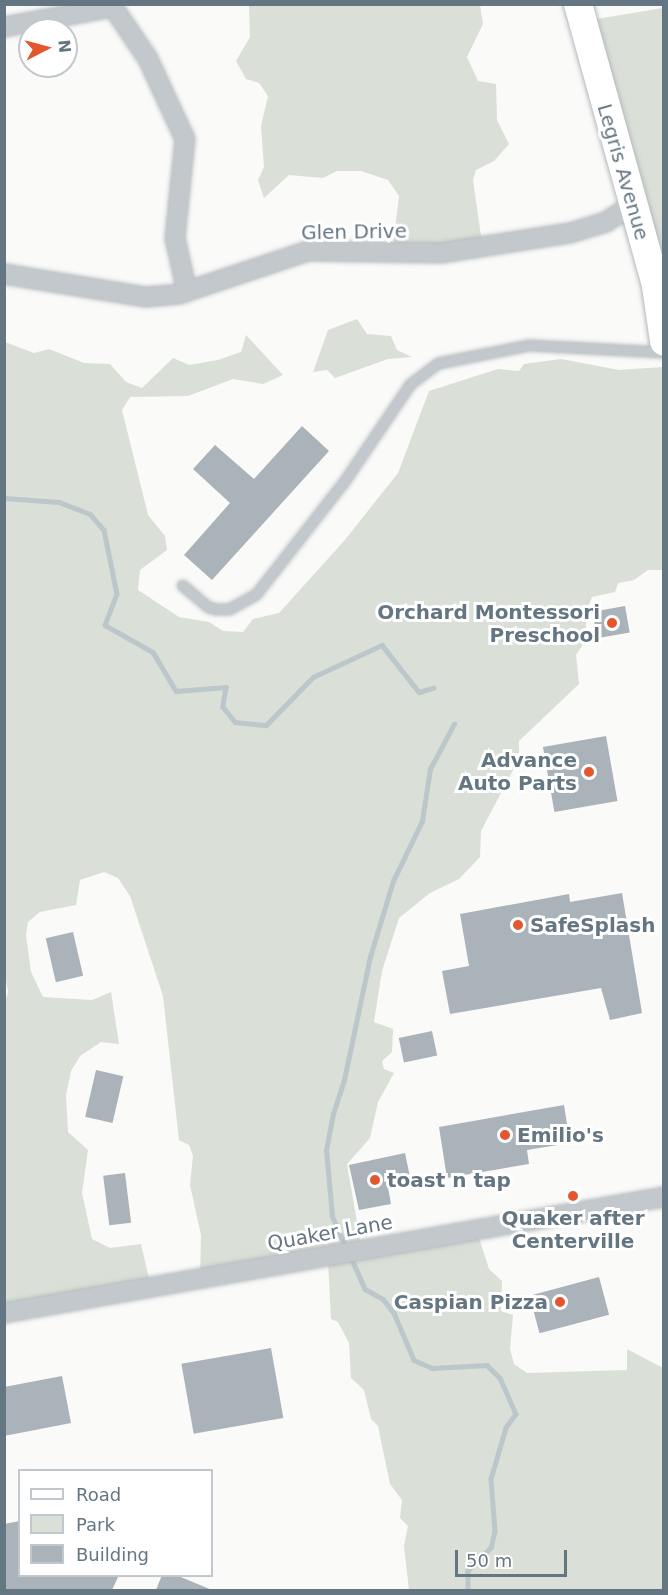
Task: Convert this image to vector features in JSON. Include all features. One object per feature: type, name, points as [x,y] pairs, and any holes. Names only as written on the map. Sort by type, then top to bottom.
[{"type":"main road","name":"Legris Avenue","points":[[578,4],[656,286],[663,341]]},
{"type":"street","points":[[4,27],[112,6],[148,58],[185,139],[175,238],[187,292]]},
{"type":"street","name":"Glen Drive","points":[[4,274],[146,297],[187,292],[308,252],[441,254],[570,233],[606,222],[632,204]]},
{"type":"street","name":"Quaker Lane","points":[[4,1313],[663,1197]]},
{"type":"lane","points":[[182,585],[208,607],[217,609],[229,609],[256,594],[345,480],[410,384],[438,363],[529,345],[663,352]]},
{"type":"green space","points":[[249,5],[480,5],[483,24],[467,57],[478,81],[496,84],[497,120],[509,144],[494,161],[476,170],[473,180],[482,243],[392,254],[399,196],[388,180],[361,171],[337,171],[323,178],[289,175],[264,198],[258,180],[264,167],[261,126],[268,96],[259,83],[246,79],[236,61],[250,37]]},
{"type":"green space","points":[[663,8],[663,263],[584,21]]},
{"type":"green space","points":[[357,319],[367,334],[391,336],[397,350],[412,357],[388,359],[335,378],[327,370],[313,372],[328,330]]},
{"type":"green space","points":[[246,335],[283,375],[263,384],[233,379],[188,396],[130,397],[122,410],[148,515],[165,536],[167,550],[140,570],[138,590],[179,617],[209,622],[223,631],[243,632],[253,619],[279,613],[344,541],[398,473],[429,391],[498,369],[519,371],[524,364],[561,359],[619,370],[663,367],[663,570],[648,570],[634,580],[618,583],[615,592],[592,597],[586,612],[586,640],[576,655],[579,684],[519,741],[519,759],[481,831],[480,857],[459,879],[430,893],[399,918],[382,971],[374,1022],[393,1029],[392,1052],[382,1061],[384,1069],[394,1073],[378,1102],[370,1138],[347,1164],[361,1245],[477,1232],[489,1269],[502,1281],[501,1311],[513,1315],[510,1349],[514,1364],[527,1373],[627,1370],[627,1349],[663,1368],[663,1590],[409,1590],[404,1546],[408,1526],[400,1518],[402,1500],[390,1484],[378,1426],[371,1419],[364,1390],[351,1378],[349,1343],[338,1322],[331,1319],[328,1260],[200,1278],[201,1235],[190,1185],[193,1156],[189,1145],[179,1140],[163,996],[130,896],[118,878],[104,872],[80,880],[76,905],[40,912],[28,922],[26,935],[31,972],[43,997],[92,1000],[111,992],[119,1044],[101,1042],[80,1056],[71,1071],[66,1095],[68,1132],[88,1150],[82,1193],[92,1239],[110,1248],[141,1244],[151,1287],[5,1313],[4,1006],[8,992],[4,968],[5,342],[34,353],[49,349],[84,363],[110,364],[126,382],[142,388],[173,358],[189,365],[218,360],[241,352]]},
{"type":"building","points":[[302,426],[329,451],[212,580],[184,555],[230,503],[193,469],[215,445],[254,479]]},
{"type":"building","name":"Orchard Montessori Preschool","points":[[625,606],[630,633],[597,638],[593,612]]},
{"type":"building","points":[[606,736],[617,801],[554,812],[543,747]]},
{"type":"building","points":[[622,893],[642,1013],[610,1020],[601,988],[450,1014],[442,971],[469,966],[460,914],[569,894],[570,902]]},
{"type":"building","points":[[73,932],[83,976],[56,982],[46,938]]},
{"type":"building","points":[[432,1031],[437,1055],[404,1063],[399,1038]]},
{"type":"building","points":[[96,1070],[123,1076],[112,1123],[85,1117]]},
{"type":"building","name":"Emilio's","points":[[564,1105],[570,1143],[527,1150],[529,1164],[447,1178],[439,1127]]},
{"type":"building","name":"toast n tap","points":[[405,1153],[410,1177],[387,1182],[391,1204],[359,1210],[349,1165]]},
{"type":"building","points":[[125,1173],[131,1223],[109,1225],[103,1176]]},
{"type":"building","points":[[599,1277],[609,1315],[540,1333],[529,1296]]},
{"type":"building","points":[[271,1348],[283,1418],[194,1434],[181,1364]]},
{"type":"building","points":[[62,1376],[71,1423],[4,1436],[4,1387]]},
{"type":"building","points":[[18,1521],[18,1577],[118,1577],[112,1590],[4,1590],[4,1524]]},
{"type":"building","points":[[161,1577],[181,1577],[212,1590],[156,1590]]},
{"type":"waterway","points":[[4,498],[59,502],[90,514],[104,530],[117,594],[105,625],[153,652],[176,691],[226,687],[223,707],[235,722],[266,725],[313,677],[382,645],[419,692],[433,688]]},
{"type":"waterway","points":[[346,1248],[332,1216],[326,1150],[333,1114],[344,1080],[370,957],[393,881],[422,821],[430,769],[454,724]]},
{"type":"waterway","points":[[350,1255],[365,1289],[383,1299],[394,1313],[414,1360],[432,1368],[487,1365],[500,1378],[516,1414],[506,1428],[491,1479],[495,1531],[491,1548],[468,1571],[468,1590]]},
{"type":"place","name":"Orchard Montessori Preschool","points":[[612,623]]},
{"type":"place","name":"Advance Auto Parts","points":[[589,772]]},
{"type":"place","name":"SafeSplash","points":[[518,925]]},
{"type":"place","name":"Emilio's","points":[[505,1135]]},
{"type":"place","name":"toast n tap","points":[[375,1180]]},
{"type":"place","name":"Quaker after Centerville","points":[[573,1196]]},
{"type":"place","name":"Caspian Pizza","points":[[560,1302]]}]
